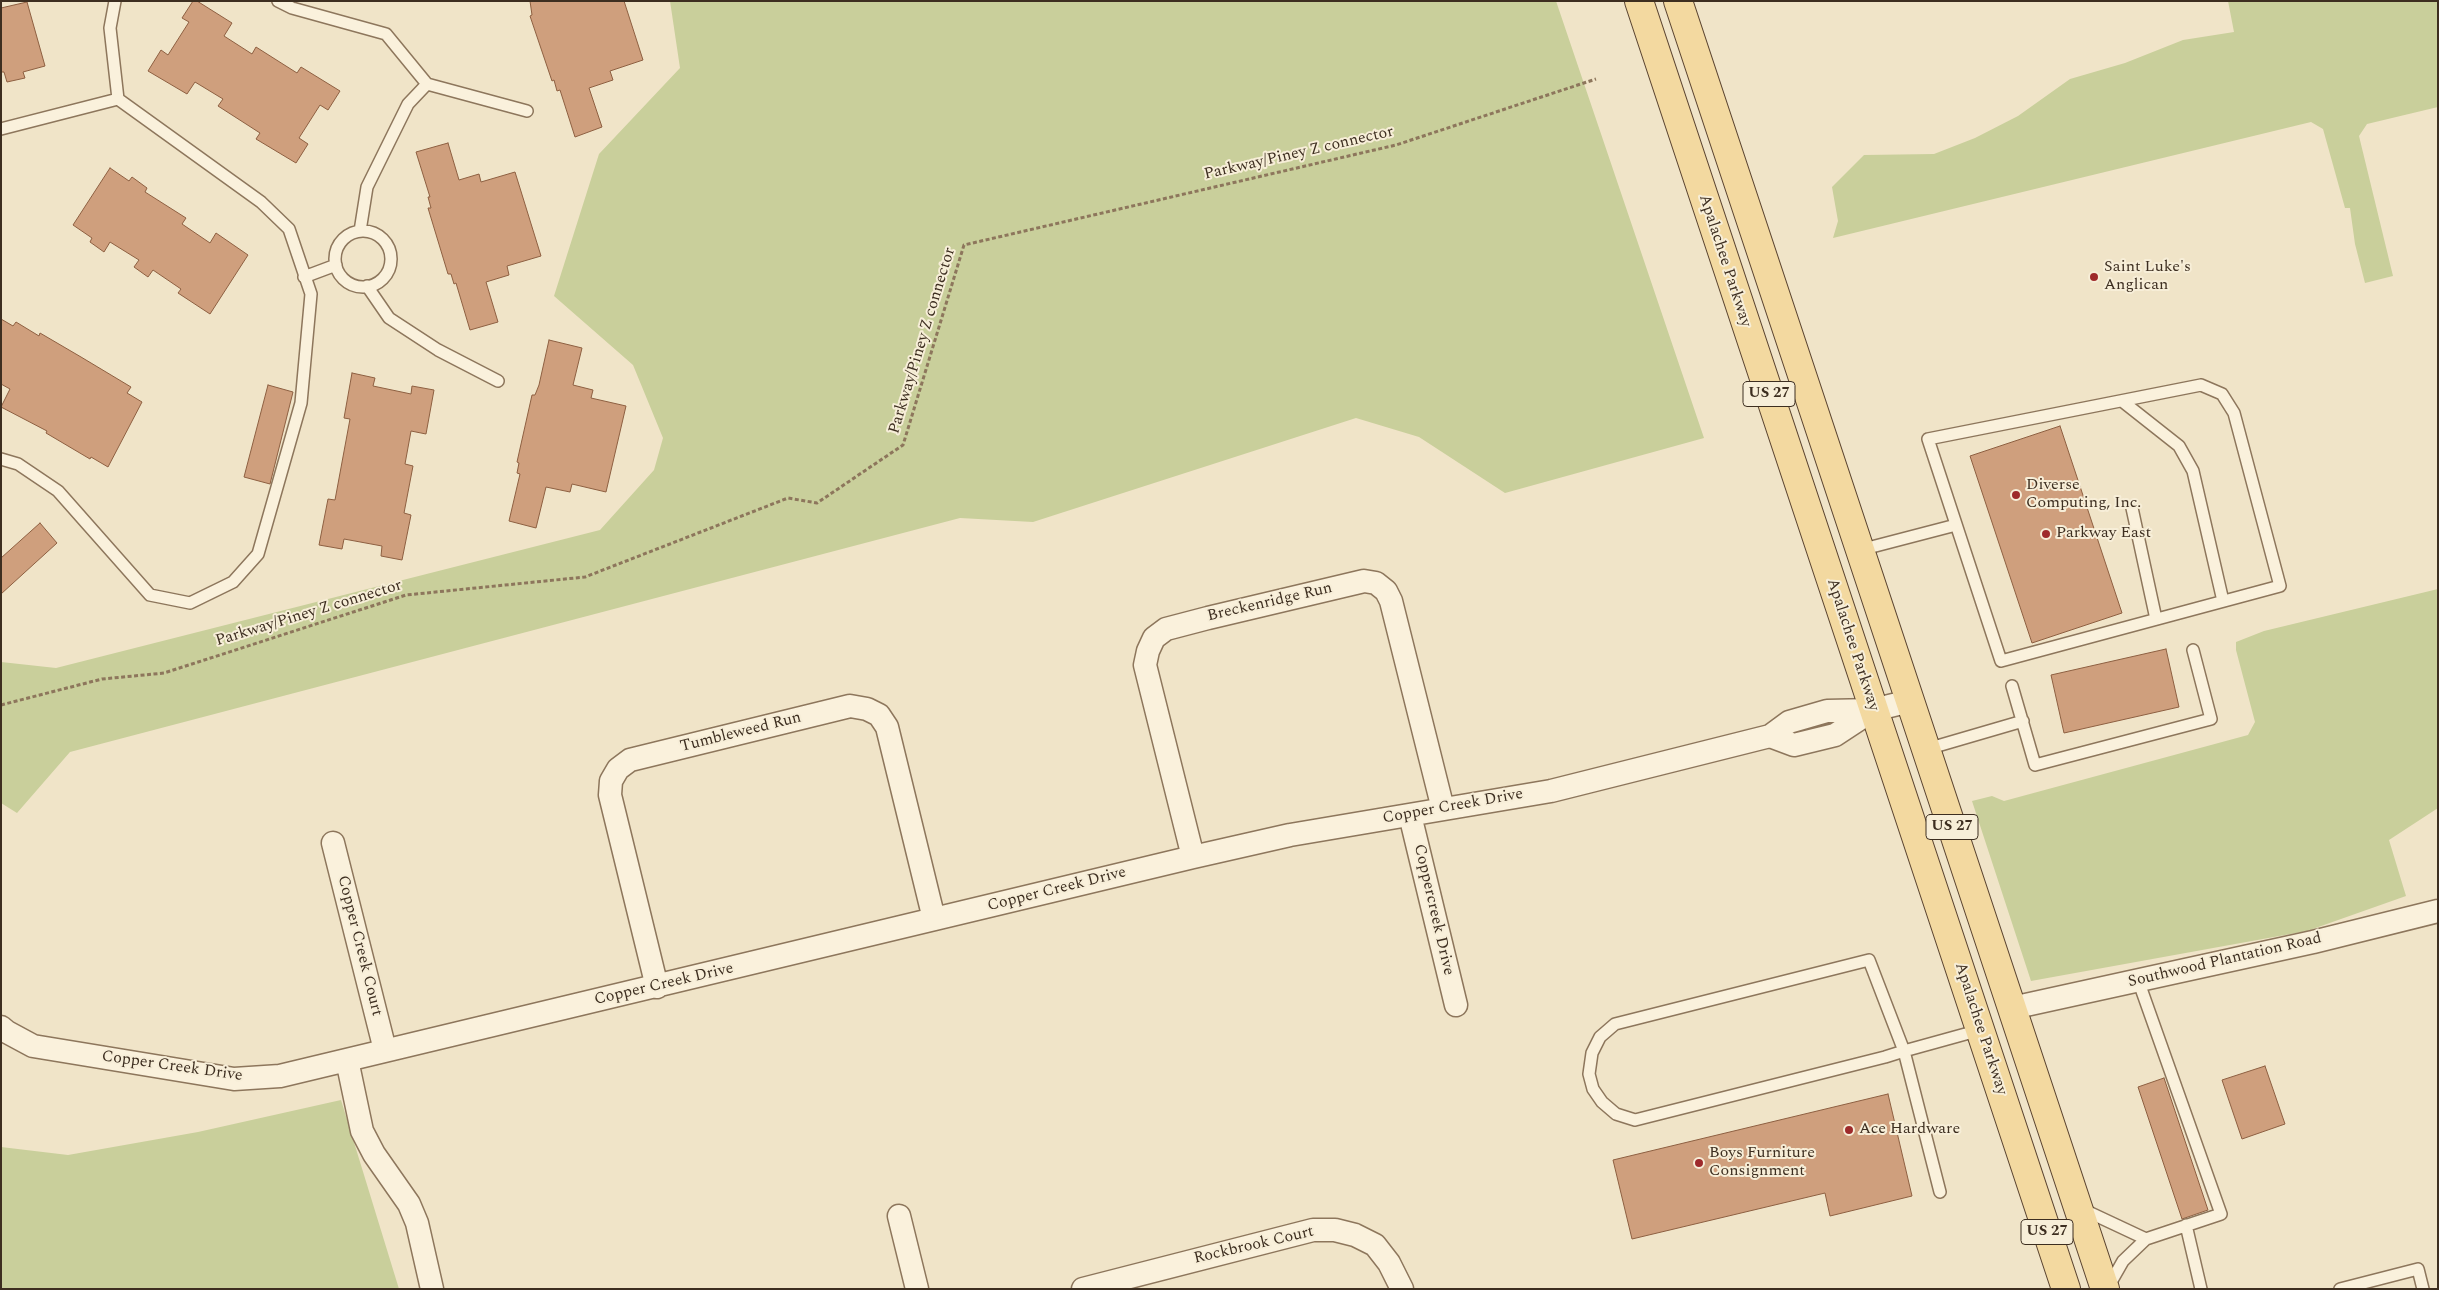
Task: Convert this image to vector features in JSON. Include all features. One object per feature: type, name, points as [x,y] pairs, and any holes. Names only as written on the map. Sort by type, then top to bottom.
[{"type":"main road","name":"Apalachee Parkway","points":[[1639,1],[2066,1289]]},
{"type":"main road","name":"US 27","points":[[1678,1],[2106,1289]]},
{"type":"main road","points":[[1664,78],[1700,68]]},
{"type":"main road","points":[[1964,980],[1989,1006],[2012,1008]]},
{"type":"main road","points":[[1981,1030],[2000,1032],[2028,1056]]},
{"type":"street","name":"Breckenridge Run","points":[[1193,857],[1145,665],[1148,650],[1154,638],[1166,629],[1364,581],[1376,583],[1386,591],[1391,601],[1443,809]]},
{"type":"street","name":"Copper Creek Drive","points":[[1,1027],[33,1046],[234,1079],[280,1076],[1290,835],[1551,790],[1770,736],[1789,722],[1827,711],[1873,710],[1910,701]]},
{"type":"street","name":"Tumbleweed Run","points":[[657,987],[610,795],[611,781],[614,775],[618,769],[630,760],[812,715],[850,706],[867,708],[879,715],[887,726],[934,920]]},
{"type":"street","name":"Coppercreek Drive","points":[[1410,814],[1456,1005]]},
{"type":"street","name":"Copper Creek Court","points":[[332,843],[384,1050]]},
{"type":"street","name":"Southwood Plantation Road","points":[[2012,1008],[2313,942],[2438,911]]},
{"type":"street","points":[[347,1060],[362,1131],[374,1154],[409,1204],[417,1224],[432,1289]]},
{"type":"street","points":[[898,1216],[917,1289]]},
{"type":"street","name":"Rockbrook Court","points":[[1083,1289],[1313,1230],[1335,1230],[1375,1245],[1389,1262],[1402,1289]]},
{"type":"lane","points":[[1,459],[18,464],[58,491],[150,595],[190,603],[233,582],[258,554],[302,403],[311,294],[289,229],[261,202],[118,99],[110,28],[114,1]]},
{"type":"lane","points":[[278,1],[292,8],[386,34],[427,84],[527,111]]},
{"type":"lane","points":[[360,231],[367,187],[408,104],[427,84]]},
{"type":"lane","points":[[1,129],[118,99]]},
{"type":"lane","points":[[360,231],[378,235],[390,250],[391,260],[384,278],[367,286],[351,284],[344,279],[336,264],[335,255],[343,239],[360,231]]},
{"type":"lane","points":[[304,277],[336,264]]},
{"type":"lane","points":[[367,286],[389,318],[438,350],[498,381]]},
{"type":"lane","points":[[2201,385],[2222,394],[2234,413],[2280,586],[2001,661],[1956,525],[1928,439],[2201,385]]},
{"type":"lane","points":[[2122,401],[2180,446],[2193,471],[2223,601]]},
{"type":"lane","points":[[2132,508],[2156,619]]},
{"type":"lane","points":[[1860,550],[1956,525]]},
{"type":"lane","points":[[2012,686],[2035,765],[2211,719],[2193,650]]},
{"type":"lane","points":[[1927,749],[2022,721]]},
{"type":"lane","points":[[1940,1192],[1904,1051],[1869,960],[1615,1024],[1596,1043],[1592,1053],[1589,1074],[1593,1089],[1602,1102],[1616,1114],[1635,1120],[1904,1051],[1981,1030]]},
{"type":"lane","points":[[2106,1289],[2123,1261],[2146,1239],[2221,1214],[2138,980]]},
{"type":"lane","points":[[2078,1208],[2146,1239]]},
{"type":"lane","points":[[2186,1225],[2201,1289]]},
{"type":"lane","points":[[2340,1289],[2418,1268],[2423,1289]]},
{"type":"path","name":"Parkway/Piney Z connector","points":[[1,705],[102,680],[164,673],[406,595],[585,576],[788,498],[817,503],[903,445],[964,245],[1396,145],[1596,79]]},
{"type":"green space","points":[[670,1],[1556,1],[1704,438],[1505,493],[1419,437],[1356,418],[1033,522],[960,518],[70,752],[17,813],[1,803],[1,662],[56,668],[600,530],[654,470],[663,438],[633,365],[554,296],[599,154],[680,68]]},
{"type":"green space","points":[[2228,1],[2438,1],[2438,107],[2367,124],[2359,136],[2393,276],[2365,283],[2355,244],[2350,208],[2345,208],[2323,129],[2311,122],[1833,238],[1838,221],[1832,187],[1864,155],[1934,154],[1975,138],[2018,116],[2070,79],[2125,63],[2183,40],[2234,32]]},
{"type":"green space","points":[[2438,589],[2438,808],[2389,840],[2406,896],[2307,931],[2031,981],[1972,801],[1992,796],[2004,801],[2248,735],[2255,722],[2236,650],[2236,642],[2264,631]]},
{"type":"green space","points":[[341,1100],[399,1289],[1,1289],[1,1147],[68,1155],[198,1132]]},
{"type":"building","points":[[193,1],[197,1],[232,23],[224,36],[252,54],[256,47],[297,73],[301,67],[340,91],[328,110],[320,105],[299,138],[308,144],[296,163],[256,139],[260,133],[218,106],[223,99],[195,82],[187,94],[148,71],[161,50],[168,55],[189,22],[182,18]]},
{"type":"building","points":[[530,1],[624,1],[643,60],[610,71],[613,80],[589,88],[602,127],[575,137],[560,90],[557,91],[554,80],[552,81],[530,16],[532,15]]},
{"type":"building","points":[[27,2],[45,66],[23,72],[25,78],[7,82],[4,72],[1,72],[1,8]]},
{"type":"building","points":[[448,143],[459,180],[479,174],[481,182],[515,172],[541,256],[507,266],[509,275],[486,282],[498,322],[470,330],[456,283],[454,284],[451,274],[448,274],[428,208],[431,208],[428,197],[430,197],[416,152]]},
{"type":"building","points":[[110,168],[129,181],[132,177],[147,188],[145,192],[186,218],[182,224],[210,243],[216,233],[248,255],[210,314],[178,293],[181,289],[153,270],[148,277],[134,267],[139,260],[110,242],[104,252],[90,242],[92,238],[73,225]]},
{"type":"building","points":[[1,319],[13,326],[16,322],[39,336],[40,333],[81,357],[131,387],[127,393],[142,402],[108,467],[91,457],[90,459],[46,433],[47,431],[1,407],[10,389],[1,384]]},
{"type":"building","points":[[549,340],[582,348],[573,385],[593,390],[591,398],[626,406],[606,492],[572,484],[570,492],[546,487],[536,528],[509,521],[520,474],[517,473],[519,463],[517,462],[532,395],[535,395],[539,385]]},
{"type":"building","points":[[352,373],[375,378],[373,386],[411,394],[412,386],[434,390],[426,434],[411,431],[405,464],[413,466],[404,513],[411,515],[402,560],[381,556],[382,546],[344,539],[342,549],[319,545],[328,499],[335,500],[350,419],[344,418]]},
{"type":"building","points":[[268,385],[293,392],[270,484],[244,477]]},
{"type":"building","name":"Parkway East","points":[[2060,426],[2122,613],[2032,643],[1970,456]]},
{"type":"building","points":[[40,523],[57,543],[1,594],[1,558]]},
{"type":"building","points":[[2166,649],[2179,707],[2064,733],[2051,675]]},
{"type":"building","points":[[2265,1066],[2285,1124],[2242,1139],[2222,1080]]},
{"type":"building","points":[[2164,1078],[2208,1210],[2182,1219],[2138,1087]]},
{"type":"building","points":[[1888,1094],[1912,1196],[1830,1216],[1825,1193],[1632,1239],[1613,1160]]},
{"type":"place","name":"Saint Luke's Anglican","points":[[2094,277]]},
{"type":"place","name":"Diverse Computing, Inc.","points":[[2016,495]]},
{"type":"place","name":"Parkway East","points":[[2046,534]]},
{"type":"place","name":"Ace Hardware","points":[[1849,1130]]},
{"type":"place","name":"Boys Furniture Consignment","points":[[1699,1163]]}]
